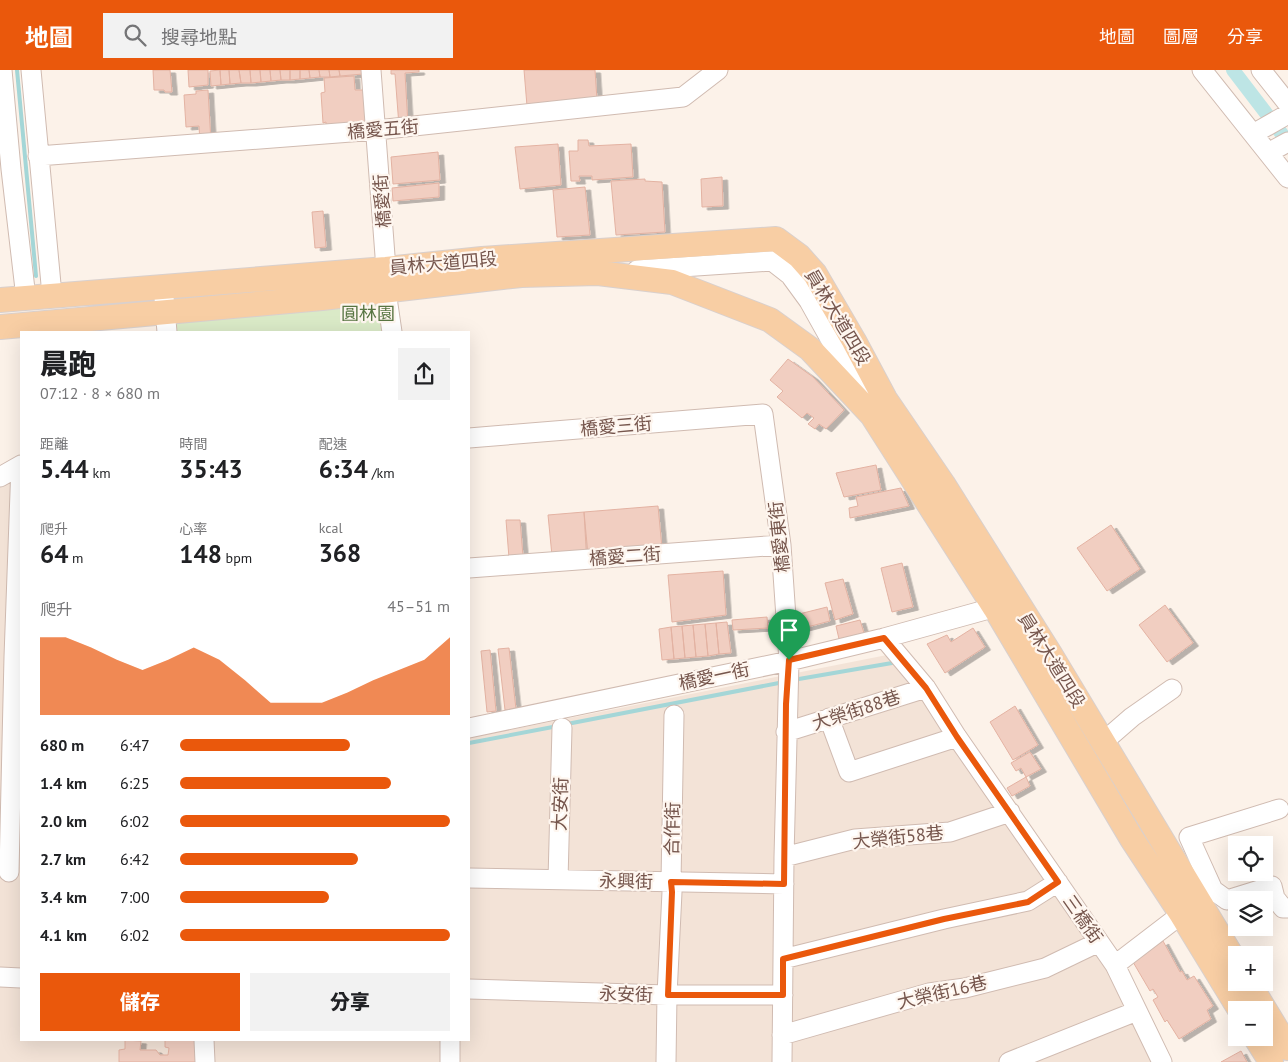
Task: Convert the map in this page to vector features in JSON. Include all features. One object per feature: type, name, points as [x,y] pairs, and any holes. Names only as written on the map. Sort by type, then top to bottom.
[{"type":"main road","name":"員林大道四段","points":[[0,327],[166,322],[386,280],[482,259],[776,239],[801,258],[815,274],[885,399],[942,484],[1005,605],[1132,838],[1198,902],[1236,1001]]},
{"type":"main road","name":"員林大道四段","points":[[0,300],[163,286],[598,273],[672,282],[770,320],[810,349],[872,415],[926,497],[1005,605],[1050,654],[1228,950]]},
{"type":"main road","points":[[1253,991],[1288,1048]]},
{"type":"main road","points":[[1261,1046],[1271,1062]]},
{"type":"street","points":[[2,70],[6,169],[26,298]]},
{"type":"street","points":[[31,70],[52,295]]},
{"type":"street","name":"橋愛街","points":[[371,70],[377,130],[386,280],[392,331]]},
{"type":"street","name":"橋愛五街","points":[[38,156],[377,130],[683,98],[718,70]]},
{"type":"street","points":[[1202,70],[1288,178]]},
{"type":"street","points":[[1261,70],[1288,104]]},
{"type":"street","points":[[1253,134],[1288,114]]},
{"type":"street","points":[[1268,153],[1288,142]]},
{"type":"street","points":[[598,273],[801,258]]},
{"type":"street","points":[[772,261],[790,275],[809,301],[872,415]]},
{"type":"street","points":[[163,286],[166,322]]},
{"type":"street","name":"橋愛三街","points":[[470,438],[763,414]]},
{"type":"street","name":"橋愛東街","points":[[763,414],[781,545],[788,673],[782,1062]]},
{"type":"street","points":[[0,477],[20,466]]},
{"type":"street","points":[[10,872],[7,657],[20,479]]},
{"type":"street","name":"橋愛二街","points":[[470,568],[781,545]]},
{"type":"street","name":"橋愛一街","points":[[470,728],[788,673],[884,638],[1005,605]]},
{"type":"street","name":"三橋街","points":[[884,638],[926,688],[957,737],[1115,965],[1162,1062]]},
{"type":"street","name":"大榮街88巷","points":[[786,732],[926,688]]},
{"type":"street","points":[[1102,743],[1132,717],[1172,689]]},
{"type":"street","name":"合作街","points":[[666,1062],[672,892],[674,715]]},
{"type":"street","points":[[829,718],[849,772],[957,737]]},
{"type":"street","name":"大安街","points":[[558,880],[562,728]]},
{"type":"street","points":[[1198,902],[1188,837],[1279,809]]},
{"type":"street","name":"大榮街58巷","points":[[784,857],[855,839],[950,832],[1010,812]]},
{"type":"street","name":"永興街","points":[[470,878],[784,884]]},
{"type":"street","points":[[783,959],[944,919],[1028,902],[1058,882]]},
{"type":"street","points":[[1115,965],[1198,902],[1227,900],[1272,886],[1275,898],[1283,908],[1288,908]]},
{"type":"street","name":"大榮街16巷","points":[[782,1034],[929,993],[965,988],[1045,968],[1099,942]]},
{"type":"street","points":[[0,977],[20,978]]},
{"type":"street","name":"永安街","points":[[470,989],[668,995],[783,995]]},
{"type":"street","points":[[1009,1062],[1137,1011]]},
{"type":"street","points":[[204,1041],[204,1062]]},
{"type":"street","points":[[450,1041],[450,1062]]},
{"type":"shaded area","points":[[20,468],[20,1041],[470,1041],[470,738],[887,655],[906,663],[1109,967],[1156,1062],[0,1062],[0,479]]},
{"type":"green space","name":"圓林園","points":[[386,291],[392,331],[167,331],[164,312]]},
{"type":"building","points":[[153,70],[170,70],[172,92],[154,90]]},
{"type":"building","points":[[188,70],[208,70],[208,85],[189,87]]},
{"type":"building","points":[[220,70],[221,85],[211,86],[210,71]]},
{"type":"building","points":[[220,70],[229,70],[230,84],[221,85]]},
{"type":"building","points":[[229,70],[239,70],[241,83],[230,84]]},
{"type":"building","points":[[239,70],[250,70],[251,83],[241,83]]},
{"type":"building","points":[[250,70],[260,70],[261,82],[251,83]]},
{"type":"building","points":[[260,70],[270,70],[271,81],[261,82]]},
{"type":"building","points":[[270,70],[280,70],[281,80],[271,81]]},
{"type":"building","points":[[280,70],[290,70],[290,80],[281,80]]},
{"type":"building","points":[[290,70],[300,70],[300,79],[290,80]]},
{"type":"building","points":[[300,70],[309,70],[310,78],[300,79]]},
{"type":"building","points":[[309,70],[319,70],[320,77],[310,78]]},
{"type":"building","points":[[319,70],[329,70],[330,77],[320,77]]},
{"type":"building","points":[[329,70],[339,70],[340,76],[330,77]]},
{"type":"building","points":[[339,70],[363,70],[363,74],[340,76]]},
{"type":"building","points":[[391,70],[419,70],[419,72],[405,73],[408,125],[399,126],[395,74],[391,74]]},
{"type":"building","points":[[524,70],[595,70],[597,100],[527,106]]},
{"type":"building","points":[[354,76],[355,90],[365,90],[367,120],[360,130],[326,131],[326,122],[323,123],[321,93],[325,92],[324,78]]},
{"type":"building","points":[[208,90],[211,142],[200,143],[199,126],[186,127],[184,95]]},
{"type":"building","points":[[578,140],[588,140],[589,146],[631,144],[633,177],[592,180],[592,176],[579,176],[580,181],[571,181],[569,151],[578,151]]},
{"type":"building","points":[[558,144],[561,185],[520,189],[515,147]]},
{"type":"building","points":[[438,152],[440,180],[393,184],[391,157]]},
{"type":"building","points":[[722,177],[723,206],[702,207],[701,179]]},
{"type":"building","points":[[645,179],[645,181],[662,182],[665,232],[616,235],[611,181]]},
{"type":"building","points":[[439,183],[439,197],[393,201],[392,188]]},
{"type":"building","points":[[585,187],[590,235],[557,237],[553,190]]},
{"type":"building","points":[[323,211],[326,247],[315,248],[312,212]]},
{"type":"building","points":[[788,359],[813,377],[844,410],[826,429],[819,424],[815,429],[808,424],[814,418],[807,413],[802,418],[777,397],[783,391],[770,380]]},
{"type":"building","points":[[876,465],[881,490],[844,497],[836,473]]},
{"type":"building","points":[[901,488],[909,506],[850,518],[849,508],[858,506],[856,497]]},
{"type":"building","points":[[658,506],[662,548],[588,555],[584,512]]},
{"type":"building","points":[[584,512],[587,564],[553,566],[548,515]]},
{"type":"building","points":[[506,520],[520,520],[523,556],[509,558]]},
{"type":"building","points":[[1111,525],[1140,569],[1107,591],[1077,548]]},
{"type":"building","points":[[902,563],[913,607],[892,612],[881,568]]},
{"type":"building","points":[[723,571],[726,615],[672,622],[668,575]]},
{"type":"building","points":[[843,579],[853,614],[835,620],[825,583]]},
{"type":"building","points":[[1165,605],[1193,643],[1167,662],[1139,625]]},
{"type":"building","points":[[827,607],[830,621],[796,630],[795,615]]},
{"type":"building","points":[[767,617],[768,628],[733,630],[732,620]]},
{"type":"building","points":[[860,620],[864,633],[839,639],[836,626]]},
{"type":"building","points":[[727,622],[731,653],[719,654],[716,623]]},
{"type":"building","points":[[716,623],[719,654],[708,656],[705,624]]},
{"type":"building","points":[[705,624],[708,656],[696,657],[693,625]]},
{"type":"building","points":[[693,625],[696,657],[685,658],[682,626]]},
{"type":"building","points":[[682,626],[685,658],[674,659],[671,627]]},
{"type":"building","points":[[671,627],[674,659],[662,660],[659,629]]},
{"type":"building","points":[[973,628],[985,647],[945,673],[927,644],[947,635],[951,642]]},
{"type":"building","points":[[509,648],[516,709],[505,710],[498,649]]},
{"type":"building","points":[[490,650],[496,711],[487,712],[481,651]]},
{"type":"building","points":[[1015,706],[1038,745],[1013,760],[990,722]]},
{"type":"building","points":[[1030,752],[1041,769],[1026,777],[1021,768],[1016,771],[1011,763]]},
{"type":"building","points":[[1026,777],[1030,786],[1012,796],[1007,788]]},
{"type":"building","points":[[1163,941],[1180,972],[1182,971],[1187,980],[1194,976],[1213,1006],[1207,1010],[1211,1019],[1179,1039],[1167,1020],[1165,1022],[1153,1000],[1158,997],[1153,989],[1150,991],[1133,962]]},
{"type":"building","points":[[125,1041],[141,1041],[140,1050],[156,1050],[160,1055],[168,1055],[169,1048],[165,1047],[165,1041],[196,1041],[196,1062],[119,1062],[119,1050],[125,1049]]},
{"type":"building","points":[[1241,1051],[1247,1062],[1221,1062]]},
{"type":"waterway","points":[[17,70],[36,276]]},
{"type":"waterway","points":[[1233,70],[1288,142]]},
{"type":"waterway","points":[[793,680],[892,663]]},
{"type":"waterway","points":[[567,724],[784,682]]},
{"type":"waterway","points":[[470,743],[558,726]]},
{"type":"route","points":[[884,638],[926,688],[957,737],[1058,882],[1028,902],[944,919],[783,959],[783,995],[668,995],[671,882],[784,884],[786,704],[789,660],[884,638]]}]
